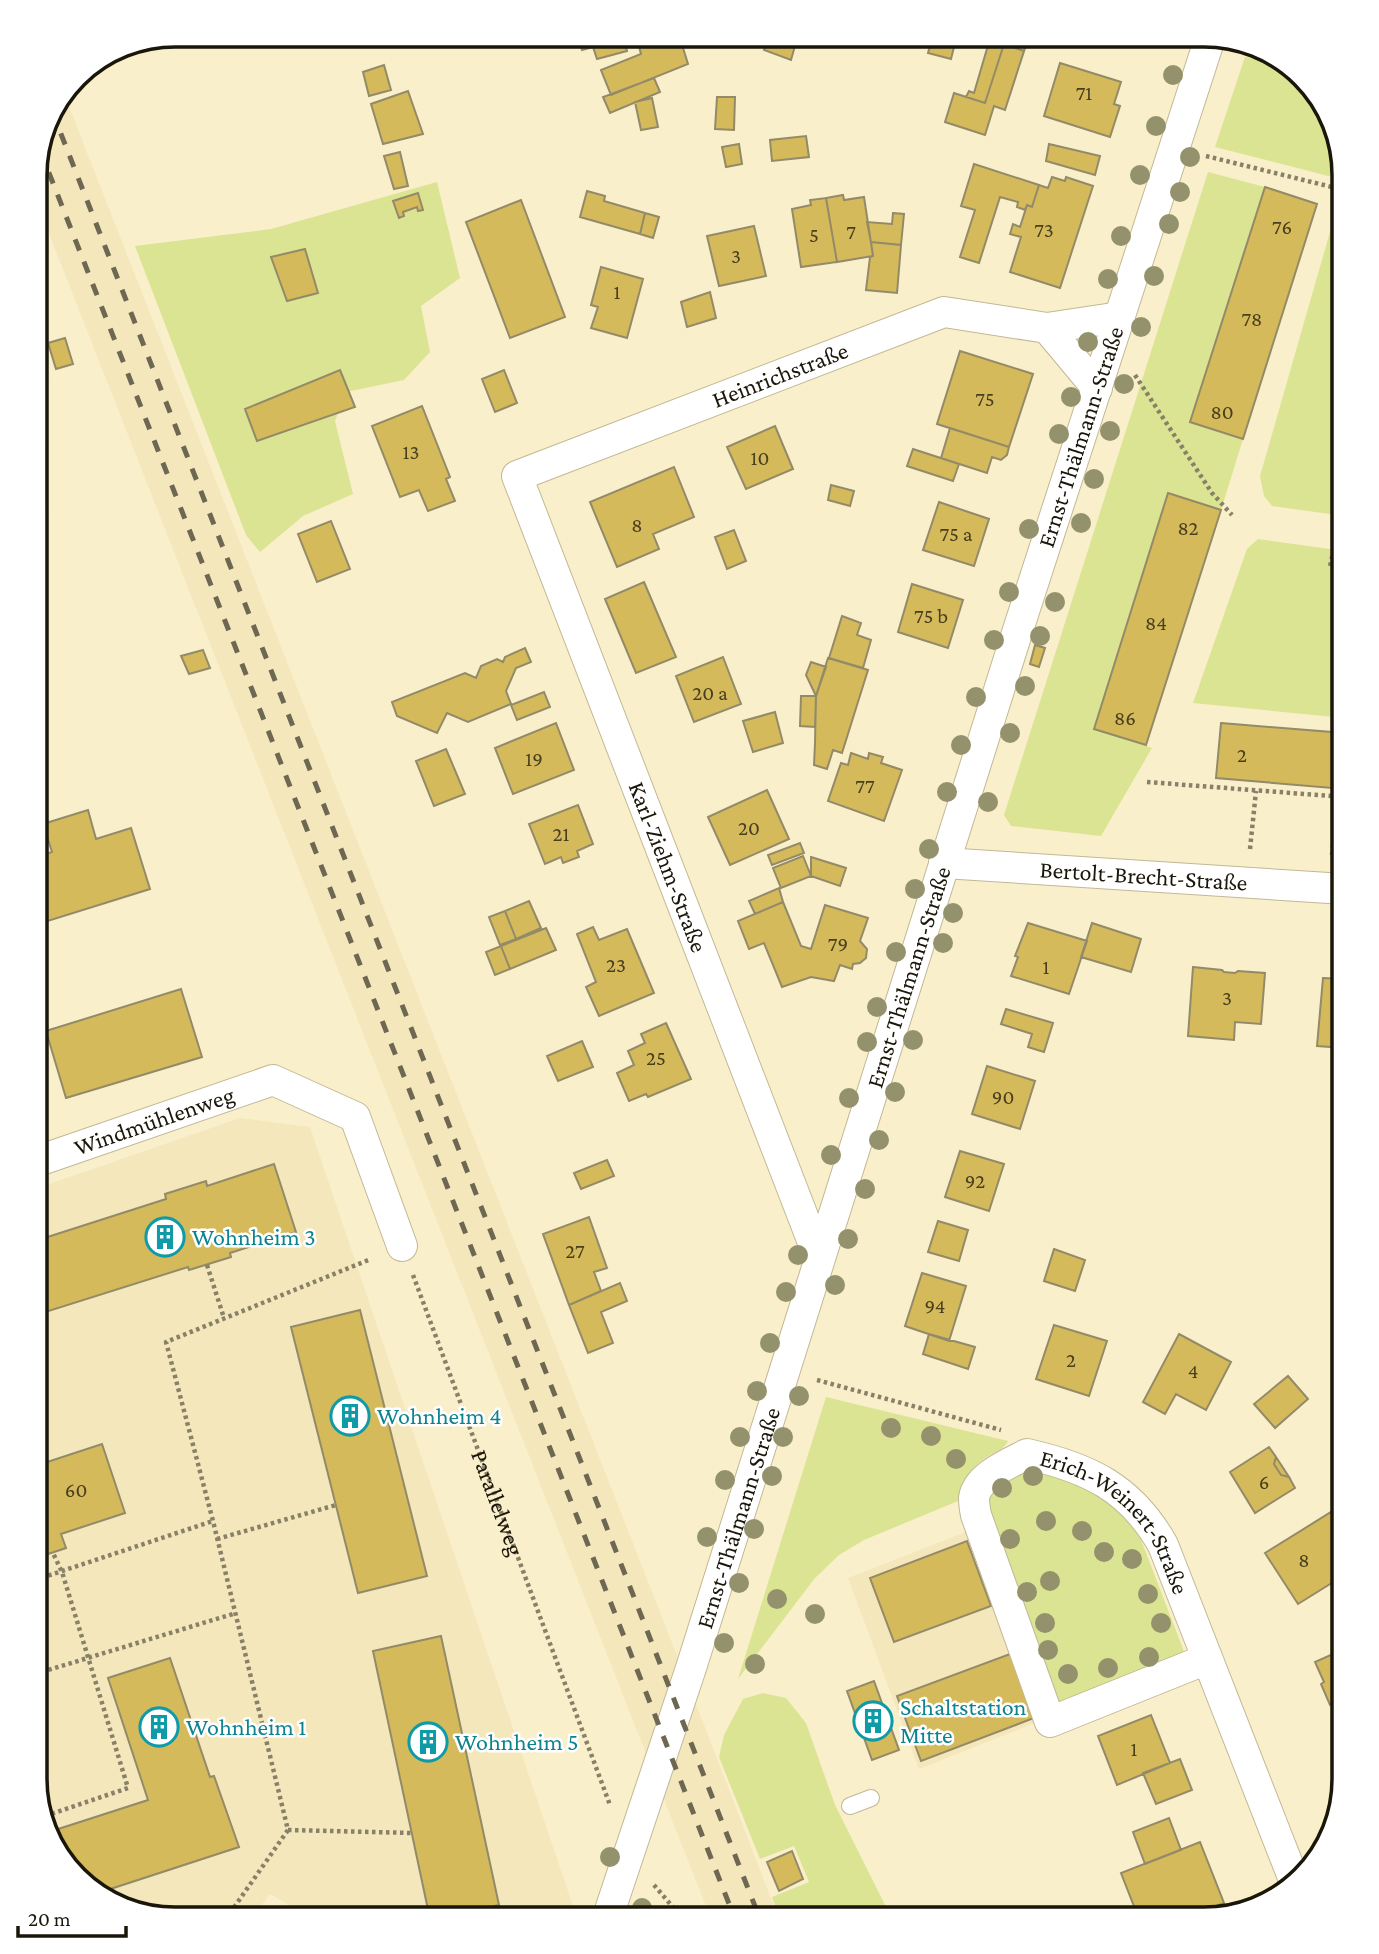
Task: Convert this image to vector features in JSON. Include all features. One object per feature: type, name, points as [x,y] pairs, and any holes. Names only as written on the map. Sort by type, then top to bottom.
[{"type":"street","name":"Ernst-Thälmann-Straße","points":[[611,1906],[691,1668],[944,863],[1208,48]]},
{"type":"street","name":"Heinrichstraße","points":[[517,475],[944,312],[1047,328],[1116,328]]},
{"type":"street","points":[[1047,328],[1097,388]]},
{"type":"street","name":"Karl-Ziehm-Straße","points":[[517,475],[819,1258]]},
{"type":"street","name":"Bertolt-Brecht-Straße","points":[[944,863],[1332,888]]},
{"type":"street","name":"Windmühlenweg","points":[[47,1158],[273,1080],[355,1117],[402,1246]]},
{"type":"street","name":"Erich-Weinert-Straße","points":[[1207,1659],[1050,1722],[976,1515],[974,1495],[983,1481],[1027,1454],[1059,1462],[1118,1490],[1142,1513],[1163,1545],[1291,1872]]},
{"type":"lane","points":[[850,1806],[871,1798]]},
{"type":"path","points":[[1174,149],[1332,187]]},
{"type":"path","points":[[1116,328],[1212,493],[1232,515]]},
{"type":"path","points":[[1330,565],[1332,557]]},
{"type":"path","points":[[1147,782],[1332,796]]},
{"type":"path","points":[[1247,883],[1256,791]]},
{"type":"path","points":[[235,1906],[288,1830],[213,1521],[166,1342],[402,1246]]},
{"type":"path","name":"Parallelweg","points":[[402,1246],[628,1854]]},
{"type":"path","points":[[207,1265],[224,1318]]},
{"type":"path","points":[[783,1371],[997,1428],[1013,1439],[1027,1454]]},
{"type":"path","points":[[217,1539],[336,1505]]},
{"type":"path","points":[[47,1576],[213,1521]]},
{"type":"path","points":[[52,1813],[128,1788],[62,1572],[53,1553]]},
{"type":"path","points":[[47,1670],[236,1614]]},
{"type":"path","points":[[288,1830],[412,1833]]},
{"type":"shaded area","points":[[68,105],[774,1907],[706,1907],[48,231],[48,159],[54,134]]},
{"type":"shaded area","points":[[240,1118],[310,1127],[573,1906],[291,1906],[270,1894],[261,1906],[159,1906],[111,1890],[85,1869],[64,1843],[52,1812],[47,1778],[47,1185]]},
{"type":"shaded area","points":[[971,1530],[1040,1721],[919,1769],[848,1578]]},
{"type":"green space","points":[[1245,57],[1260,60],[1288,79],[1315,111],[1327,142],[1332,177],[1215,147]]},
{"type":"green space","points":[[1208,172],[1265,187],[1190,422],[1243,439],[1221,510],[1168,493],[1094,728],[1152,748],[1101,836],[1011,826],[1004,815]]},
{"type":"green space","points":[[437,182],[460,278],[421,306],[430,352],[404,380],[346,392],[335,421],[353,494],[303,516],[260,552],[246,535],[135,246],[271,229]]},
{"type":"green space","points":[[1332,225],[1332,514],[1272,506],[1264,496],[1260,476]]},
{"type":"green space","points":[[1258,539],[1332,549],[1332,717],[1193,703],[1247,549]]},
{"type":"green space","points":[[826,1397],[1008,1441],[970,1472],[958,1501],[864,1540],[839,1555],[815,1578],[738,1679]]},
{"type":"green space","points":[[1024,1472],[1069,1479],[1101,1496],[1136,1527],[1185,1654],[1058,1704],[985,1499],[1009,1477]]},
{"type":"green space","points":[[763,1693],[786,1698],[806,1723],[835,1805],[886,1907],[775,1907],[772,1897],[809,1882],[794,1846],[760,1859],[719,1757],[724,1735],[743,1699]]},
{"type":"building","points":[[593,48],[626,48],[627,51],[597,59]]},
{"type":"building","points":[[639,48],[683,48],[688,64],[611,95],[601,70],[641,54]]},
{"type":"building","points":[[765,48],[794,48],[791,60]]},
{"type":"building","points":[[929,48],[954,48],[951,59],[928,53]]},
{"type":"building","points":[[987,48],[1003,48],[985,103],[966,97],[969,91],[974,93]]},
{"type":"building","points":[[1003,48],[1024,51],[1005,110],[994,106],[985,135],[945,122],[954,93],[985,103]]},
{"type":"building","points":[[1060,63],[1121,82],[1114,104],[1120,106],[1110,137],[1044,116]]},
{"type":"building","points":[[384,65],[391,90],[369,96],[363,72]]},
{"type":"building","points":[[654,78],[660,92],[610,113],[603,97]]},
{"type":"building","points":[[408,91],[423,134],[383,144],[371,104]]},
{"type":"building","points":[[717,97],[735,97],[734,130],[715,129]]},
{"type":"building","points":[[652,98],[658,127],[641,130],[635,102]]},
{"type":"building","points":[[806,136],[809,157],[772,161],[770,140]]},
{"type":"building","points":[[739,144],[742,164],[726,167],[722,147]]},
{"type":"building","points":[[1049,144],[1100,156],[1095,175],[1046,161]]},
{"type":"building","points":[[400,152],[408,186],[394,189],[384,156]]},
{"type":"building","points":[[974,164],[1039,185],[1032,207],[1027,205],[1025,210],[1017,207],[1018,202],[1000,197],[979,263],[960,257],[975,210],[961,206]]},
{"type":"building","points":[[1052,177],[1065,181],[1066,177],[1093,186],[1060,288],[1010,272],[1021,237],[1010,234],[1013,224],[1020,227],[1027,205],[1032,207],[1039,185],[1048,188]]},
{"type":"building","points":[[1265,187],[1317,204],[1243,439],[1190,422]]},
{"type":"building","points":[[587,191],[605,196],[604,201],[645,213],[640,234],[580,217]]},
{"type":"building","points":[[418,193],[423,210],[418,211],[417,207],[403,212],[404,216],[399,218],[393,201]]},
{"type":"building","points":[[843,195],[844,200],[864,197],[873,256],[837,262],[826,198]]},
{"type":"building","points":[[826,198],[837,262],[801,267],[792,209],[811,205],[810,200]]},
{"type":"building","points":[[521,200],[565,317],[510,338],[466,222]]},
{"type":"building","points":[[645,213],[659,217],[653,238],[640,234]]},
{"type":"building","points":[[893,213],[904,214],[901,245],[871,242],[867,222],[892,224]]},
{"type":"building","points":[[754,226],[766,276],[719,286],[707,236]]},
{"type":"building","points":[[871,242],[901,245],[897,293],[866,290],[870,257],[873,256]]},
{"type":"building","points":[[305,249],[318,293],[287,301],[271,257]]},
{"type":"building","points":[[601,267],[643,279],[627,338],[591,328],[598,307],[591,305]]},
{"type":"building","points":[[710,292],[716,318],[687,327],[681,302]]},
{"type":"building","points":[[65,338],[73,364],[56,369],[48,343]]},
{"type":"building","points":[[960,351],[1033,374],[1009,447],[937,424]]},
{"type":"building","points":[[340,370],[355,407],[257,441],[245,409]]},
{"type":"building","points":[[504,370],[517,403],[495,412],[482,379]]},
{"type":"building","points":[[422,406],[450,477],[446,479],[455,501],[428,511],[419,490],[400,497],[372,426]]},
{"type":"building","points":[[775,426],[793,469],[746,489],[727,447]]},
{"type":"building","points":[[950,428],[1009,447],[1007,455],[1001,460],[992,457],[987,473],[941,458]]},
{"type":"building","points":[[913,449],[959,464],[953,481],[907,466]]},
{"type":"building","points":[[674,467],[694,517],[653,534],[659,549],[617,567],[590,502]]},
{"type":"building","points":[[831,485],[854,491],[850,506],[828,500]]},
{"type":"building","points":[[1168,493],[1221,510],[1146,745],[1094,729]]},
{"type":"building","points":[[939,502],[989,519],[974,566],[923,550]]},
{"type":"building","points":[[331,521],[350,569],[317,582],[298,534]]},
{"type":"building","points":[[734,530],[746,561],[727,569],[715,537]]},
{"type":"building","points":[[644,582],[676,657],[636,673],[605,599]]},
{"type":"building","points":[[912,584],[963,600],[948,648],[898,632]]},
{"type":"building","points":[[842,616],[861,623],[857,635],[871,640],[863,668],[829,658]]},
{"type":"building","points":[[1035,645],[1045,648],[1039,667],[1030,664]]},
{"type":"building","points":[[525,648],[531,662],[516,668],[506,691],[511,704],[468,722],[447,713],[437,733],[397,716],[392,702],[465,673],[476,678],[481,666],[497,659],[503,662],[505,657]]},
{"type":"building","points":[[203,650],[210,668],[189,674],[181,656]]},
{"type":"building","points":[[723,657],[741,704],[694,722],[676,676]]},
{"type":"building","points":[[828,658],[868,670],[842,753],[833,750],[827,769],[814,765],[816,696]]},
{"type":"building","points":[[811,662],[826,667],[816,696],[806,675]]},
{"type":"building","points":[[544,692],[550,707],[517,720],[511,705]]},
{"type":"building","points":[[801,696],[816,696],[815,727],[800,726]]},
{"type":"building","points":[[775,712],[783,743],[753,752],[743,721]]},
{"type":"building","points":[[556,723],[574,770],[513,794],[495,748]]},
{"type":"building","points":[[1221,723],[1332,732],[1332,788],[1216,778]]},
{"type":"building","points":[[446,749],[465,794],[434,806],[416,761]]},
{"type":"building","points":[[851,753],[868,759],[869,753],[883,757],[881,763],[902,770],[884,821],[828,801],[841,763],[848,765]]},
{"type":"building","points":[[767,790],[789,839],[730,865],[708,817]]},
{"type":"building","points":[[578,805],[593,844],[577,851],[579,857],[563,863],[561,857],[545,864],[529,824]]},
{"type":"building","points":[[88,810],[96,839],[131,828],[150,889],[48,921],[48,854],[52,852],[48,838],[48,823]]},
{"type":"building","points":[[800,843],[804,853],[772,865],[768,855]]},
{"type":"building","points":[[803,856],[811,876],[781,888],[773,868]]},
{"type":"building","points":[[811,857],[846,868],[840,886],[811,876]]},
{"type":"building","points":[[779,888],[783,902],[755,914],[749,901]]},
{"type":"building","points":[[529,901],[541,928],[516,939],[505,911]]},
{"type":"building","points":[[783,902],[801,946],[811,949],[825,905],[868,918],[860,941],[867,949],[866,958],[853,964],[852,969],[840,965],[834,981],[811,977],[782,987],[764,943],[749,949],[738,921]]},
{"type":"building","points":[[505,911],[516,939],[500,945],[489,917]]},
{"type":"building","points":[[1028,923],[1087,941],[1069,994],[1011,976],[1018,957],[1015,956]]},
{"type":"building","points":[[1092,923],[1141,939],[1131,972],[1081,957]]},
{"type":"building","points":[[593,927],[599,940],[627,929],[654,993],[599,1016],[586,987],[596,982],[577,934]]},
{"type":"building","points":[[546,928],[556,950],[510,969],[501,946]]},
{"type":"building","points":[[501,946],[510,969],[495,975],[486,952]]},
{"type":"building","points":[[1193,967],[1235,973],[1265,973],[1261,1024],[1235,1022],[1234,1040],[1188,1036]]},
{"type":"building","points":[[1323,978],[1332,978],[1332,1047],[1317,1046]]},
{"type":"building","points":[[181,989],[202,1057],[66,1098],[47,1031]]},
{"type":"building","points":[[1006,1009],[1053,1023],[1044,1052],[1028,1047],[1032,1034],[1001,1024]]},
{"type":"building","points":[[666,1023],[691,1079],[648,1097],[646,1094],[629,1101],[617,1073],[634,1065],[628,1051],[645,1043],[641,1034]]},
{"type":"building","points":[[582,1041],[593,1067],[558,1081],[547,1056]]},
{"type":"building","points":[[987,1066],[1035,1081],[1020,1129],[972,1114]]},
{"type":"building","points":[[960,1151],[1004,1164],[989,1211],[945,1197]]},
{"type":"building","points":[[607,1160],[614,1176],[581,1189],[574,1173]]},
{"type":"building","name":"Wohnheim 3","points":[[274,1164],[296,1232],[230,1253],[231,1257],[189,1270],[188,1267],[47,1311],[47,1237],[166,1199],[165,1194],[206,1181],[207,1186]]},
{"type":"building","points":[[589,1217],[607,1268],[594,1272],[601,1291],[569,1305],[543,1234]]},
{"type":"building","points":[[938,1221],[968,1230],[959,1261],[928,1252]]},
{"type":"building","points":[[1054,1249],[1085,1260],[1075,1291],[1044,1281]]},
{"type":"building","points":[[922,1273],[966,1286],[949,1341],[905,1326]]},
{"type":"building","points":[[620,1283],[627,1301],[601,1312],[613,1343],[588,1353],[569,1305]]},
{"type":"building","name":"Wohnheim 4","points":[[360,1310],[427,1576],[358,1593],[291,1327]]},
{"type":"building","points":[[1054,1325],[1107,1341],[1089,1396],[1036,1379]]},
{"type":"building","points":[[929,1334],[975,1347],[968,1369],[923,1354]]},
{"type":"building","points":[[1179,1334],[1231,1362],[1206,1410],[1176,1394],[1165,1414],[1143,1402]]},
{"type":"building","points":[[1288,1376],[1308,1399],[1275,1428],[1254,1404]]},
{"type":"building","points":[[102,1444],[125,1513],[61,1534],[66,1548],[47,1554],[47,1462]]},
{"type":"building","points":[[1269,1447],[1276,1457],[1274,1464],[1281,1475],[1289,1477],[1295,1488],[1255,1513],[1230,1472]]},
{"type":"building","points":[[1276,1457],[1289,1477],[1281,1475],[1274,1464]]},
{"type":"building","points":[[1331,1512],[1332,1583],[1298,1604],[1265,1553]]},
{"type":"building","points":[[967,1541],[991,1606],[894,1642],[870,1578]]},
{"type":"building","name":"Wohnheim 5","points":[[441,1636],[499,1905],[427,1906],[373,1651]]},
{"type":"building","points":[[1010,1654],[1034,1718],[921,1761],[897,1696]]},
{"type":"building","points":[[1332,1654],[1330,1705],[1321,1684],[1324,1682],[1315,1662]]},
{"type":"building","name":"Wohnheim 1","points":[[170,1658],[210,1777],[214,1776],[239,1847],[110,1889],[74,1856],[58,1829],[148,1800],[108,1678]]},
{"type":"building","name":"Schaltstation Mitte","points":[[874,1681],[899,1750],[872,1760],[847,1691]]},
{"type":"building","points":[[1151,1715],[1170,1763],[1117,1785],[1098,1736]]},
{"type":"building","points":[[1180,1759],[1192,1790],[1156,1804],[1143,1773]]},
{"type":"building","points":[[1169,1818],[1181,1850],[1145,1864],[1133,1832]]},
{"type":"building","points":[[1200,1842],[1224,1903],[1203,1907],[1134,1907],[1121,1873]]},
{"type":"building","points":[[792,1851],[803,1879],[779,1891],[767,1862]]},
{"type":"railway","points":[[58,125],[755,1907]]},
{"type":"railway","points":[[48,170],[730,1907]]},
{"type":"place","name":"Wohnheim 3","points":[[165,1237]]},
{"type":"place","name":"Wohnheim 4","points":[[350,1416]]},
{"type":"place","name":"Schaltstation Mitte","points":[[873,1721]]},
{"type":"place","name":"Wohnheim 1","points":[[159,1727]]},
{"type":"place","name":"Wohnheim 5","points":[[428,1742]]}]
